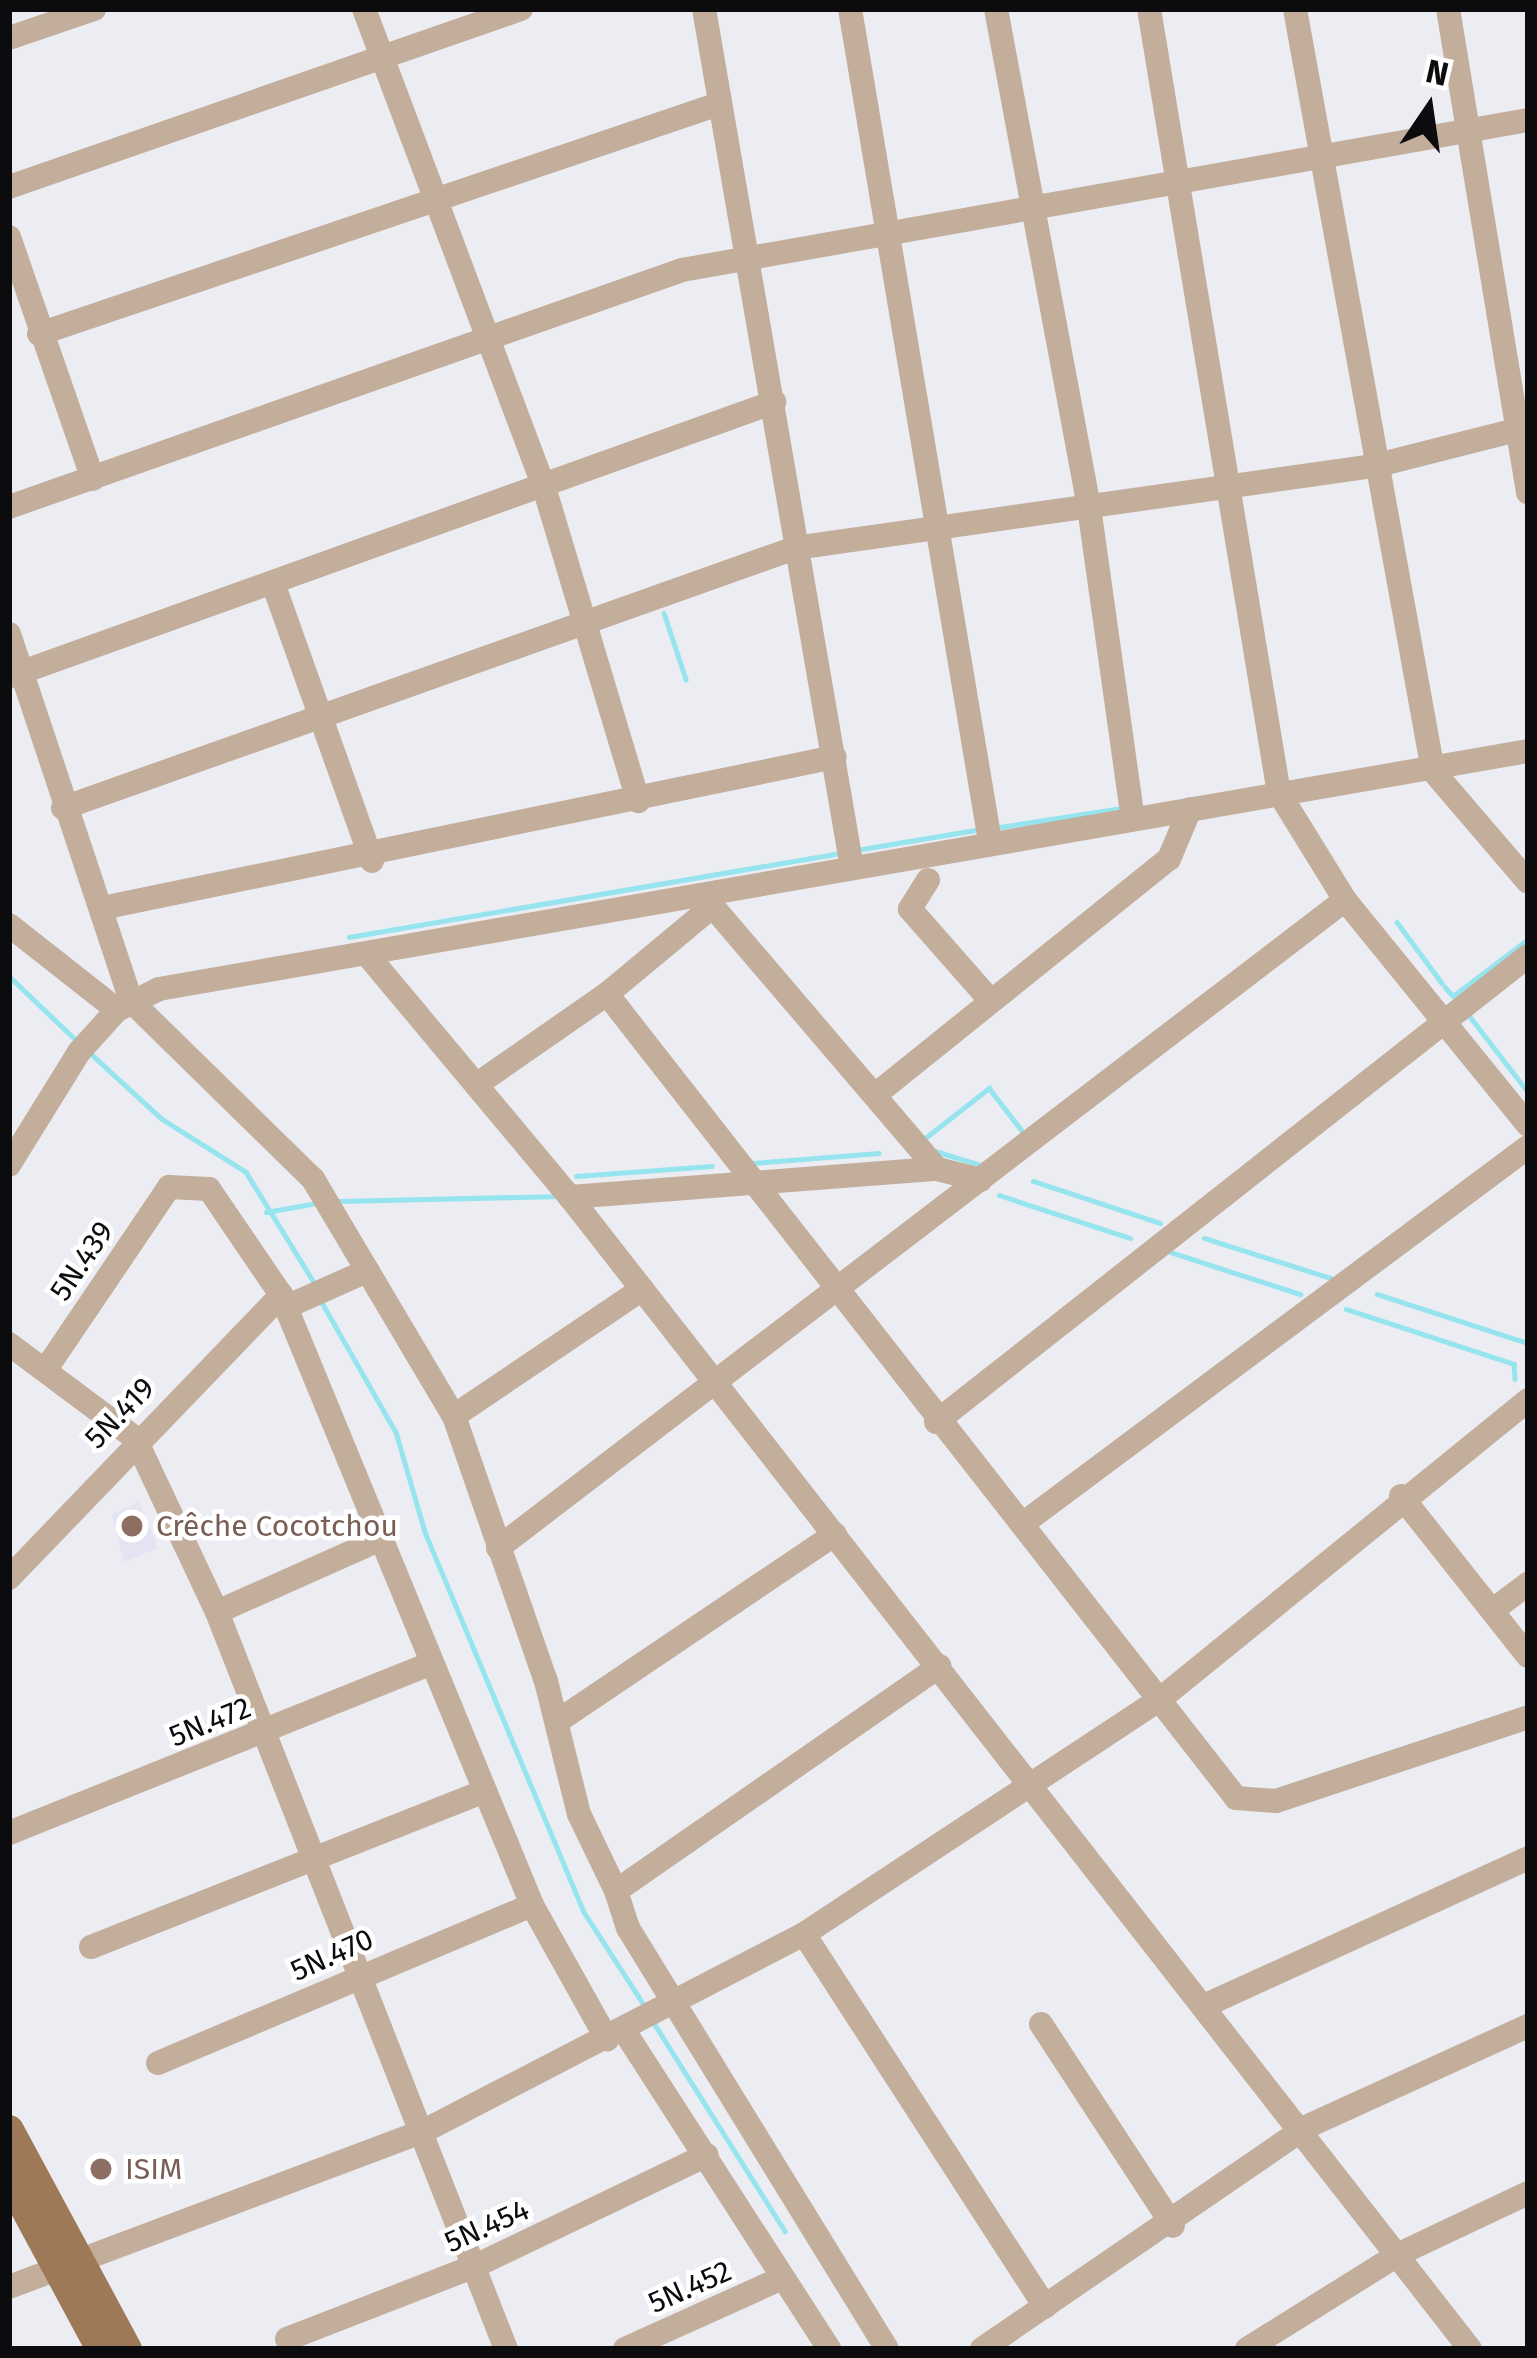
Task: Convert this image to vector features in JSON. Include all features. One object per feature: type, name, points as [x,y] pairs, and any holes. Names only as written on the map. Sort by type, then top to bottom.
[{"type":"main road","points":[[9,2130],[76,2264],[128,2349]]},
{"type":"main road","points":[[9,2178],[76,2264],[101,2349]]},
{"type":"street","points":[[9,38],[94,9]]},
{"type":"street","points":[[364,9],[384,54],[429,203],[544,487],[580,625],[638,801]]},
{"type":"street","points":[[9,187],[521,9]]},
{"type":"street","points":[[704,9],[851,862]]},
{"type":"street","points":[[850,9],[943,528],[989,841]]},
{"type":"street","points":[[996,9],[1028,214],[1089,507],[1133,819]]},
{"type":"street","points":[[1148,9],[1279,793],[1345,900],[1447,1016],[1528,1125]]},
{"type":"street","points":[[1294,9],[1316,159],[1433,771],[1528,883]]},
{"type":"street","points":[[1448,9],[1522,428],[1528,492]]},
{"type":"street","points":[[39,334],[718,104]]},
{"type":"street","points":[[9,507],[486,340],[744,257],[1028,214],[1528,120]]},
{"type":"street","points":[[9,237],[93,479]]},
{"type":"street","points":[[15,675],[774,402]]},
{"type":"street","points":[[63,808],[794,548],[1374,466],[1522,428]]},
{"type":"street","points":[[273,583],[372,861]]},
{"type":"street","points":[[9,634],[15,675],[102,908],[124,1005]]},
{"type":"street","points":[[9,1165],[124,1005],[194,979],[370,958],[708,900],[851,862],[1433,771],[1528,751]]},
{"type":"street","points":[[102,908],[372,861],[835,757]]},
{"type":"street","points":[[875,1094],[1168,859],[1190,808]]},
{"type":"street","points":[[928,880],[910,908],[989,1000]]},
{"type":"street","points":[[476,1085],[607,994],[708,900]]},
{"type":"street","points":[[708,900],[937,1169]]},
{"type":"street","points":[[498,1548],[1345,900]]},
{"type":"street","points":[[9,925],[124,1005],[262,1119],[367,1271],[454,1416],[558,1720],[579,1814],[616,1891],[673,2001],[887,2349]]},
{"type":"street","points":[[936,1422],[1528,956]]},
{"type":"street","points":[[370,958],[570,1197],[1306,2127],[1470,2349]]},
{"type":"street","points":[[607,994],[833,1293],[936,1422],[1025,1522],[1159,1700],[1248,1803],[1528,1717]]},
{"type":"street","points":[[1025,1522],[1528,1147]]},
{"type":"street","points":[[570,1197],[937,1169],[981,1180]]},
{"type":"street","name":"5N.452","points":[[169,1187],[209,1189],[283,1301],[532,1905],[624,2029],[780,2278],[625,2349]]},
{"type":"street","name":"5N.439","points":[[46,1369],[169,1187]]},
{"type":"street","points":[[283,1301],[318,1294],[367,1271]]},
{"type":"street","points":[[454,1416],[642,1289]]},
{"type":"street","name":"5N.419","points":[[9,1578],[135,1438],[283,1301]]},
{"type":"street","points":[[9,1344],[135,1438],[218,1612],[506,2349]]},
{"type":"street","points":[[9,2287],[422,2132],[804,1934],[1159,1700],[1401,1496],[1528,1400]]},
{"type":"street","points":[[1401,1496],[1497,1607],[1528,1656]]},
{"type":"street","points":[[558,1720],[835,1534]]},
{"type":"street","points":[[218,1612],[381,1539]]},
{"type":"street","points":[[1497,1607],[1528,1584]]},
{"type":"street","name":"5N.472","points":[[9,1833],[431,1663]]},
{"type":"street","points":[[616,1891],[940,1666]]},
{"type":"street","points":[[91,1947],[483,1792]]},
{"type":"street","points":[[1206,2006],[1528,1858]]},
{"type":"street","name":"5N.470","points":[[158,2063],[532,1905]]},
{"type":"street","points":[[804,1934],[1045,2307]]},
{"type":"street","points":[[1041,2024],[1173,2226]]},
{"type":"street","points":[[982,2349],[1173,2226],[1306,2127],[1528,2026]]},
{"type":"street","name":"5N.454","points":[[286,2339],[473,2267],[707,2155]]},
{"type":"street","points":[[1246,2349],[1400,2254],[1528,2193]]},
{"type":"street","points":[[780,2278],[829,2349]]},
{"type":"shaded area","name":"Crêche Cocotchou","points":[[139,1501],[158,1548],[124,1562],[112,1515]]},
{"type":"waterway","points":[[664,613],[686,679]]},
{"type":"waterway","points":[[1000,827],[1122,808]]},
{"type":"waterway","points":[[856,850],[981,829]]},
{"type":"waterway","points":[[349,937],[839,853]]},
{"type":"waterway","points":[[1397,922],[1442,983]]},
{"type":"waterway","points":[[1445,987],[1453,996],[1528,939]]},
{"type":"waterway","points":[[9,976],[76,1040]]},
{"type":"waterway","points":[[1468,1014],[1528,1092]]},
{"type":"waterway","points":[[89,1052],[162,1119],[246,1172],[314,1282]]},
{"type":"waterway","points":[[924,1139],[989,1088],[1023,1132]]},
{"type":"waterway","points":[[935,1151],[981,1165]]},
{"type":"waterway","points":[[753,1163],[879,1153]]},
{"type":"waterway","points":[[576,1176],[712,1166]]},
{"type":"waterway","points":[[1033,1181],[1160,1223]]},
{"type":"waterway","points":[[999,1195],[1130,1238]]},
{"type":"waterway","points":[[339,1201],[553,1196]]},
{"type":"waterway","points":[[266,1212],[317,1203]]},
{"type":"waterway","points":[[1204,1238],[1331,1278]]},
{"type":"waterway","points":[[1170,1252],[1300,1294]]},
{"type":"waterway","points":[[1377,1294],[1528,1343]]},
{"type":"waterway","points":[[320,1299],[396,1432],[425,1532],[584,1912],[646,2008]]},
{"type":"waterway","points":[[1346,1309],[1514,1364],[1515,1379]]},
{"type":"waterway","points":[[654,2023],[785,2231]]},
{"type":"place","name":"Crêche Cocotchou","points":[[132,1526]]},
{"type":"place","name":"ISIM","points":[[101,2169]]}]
